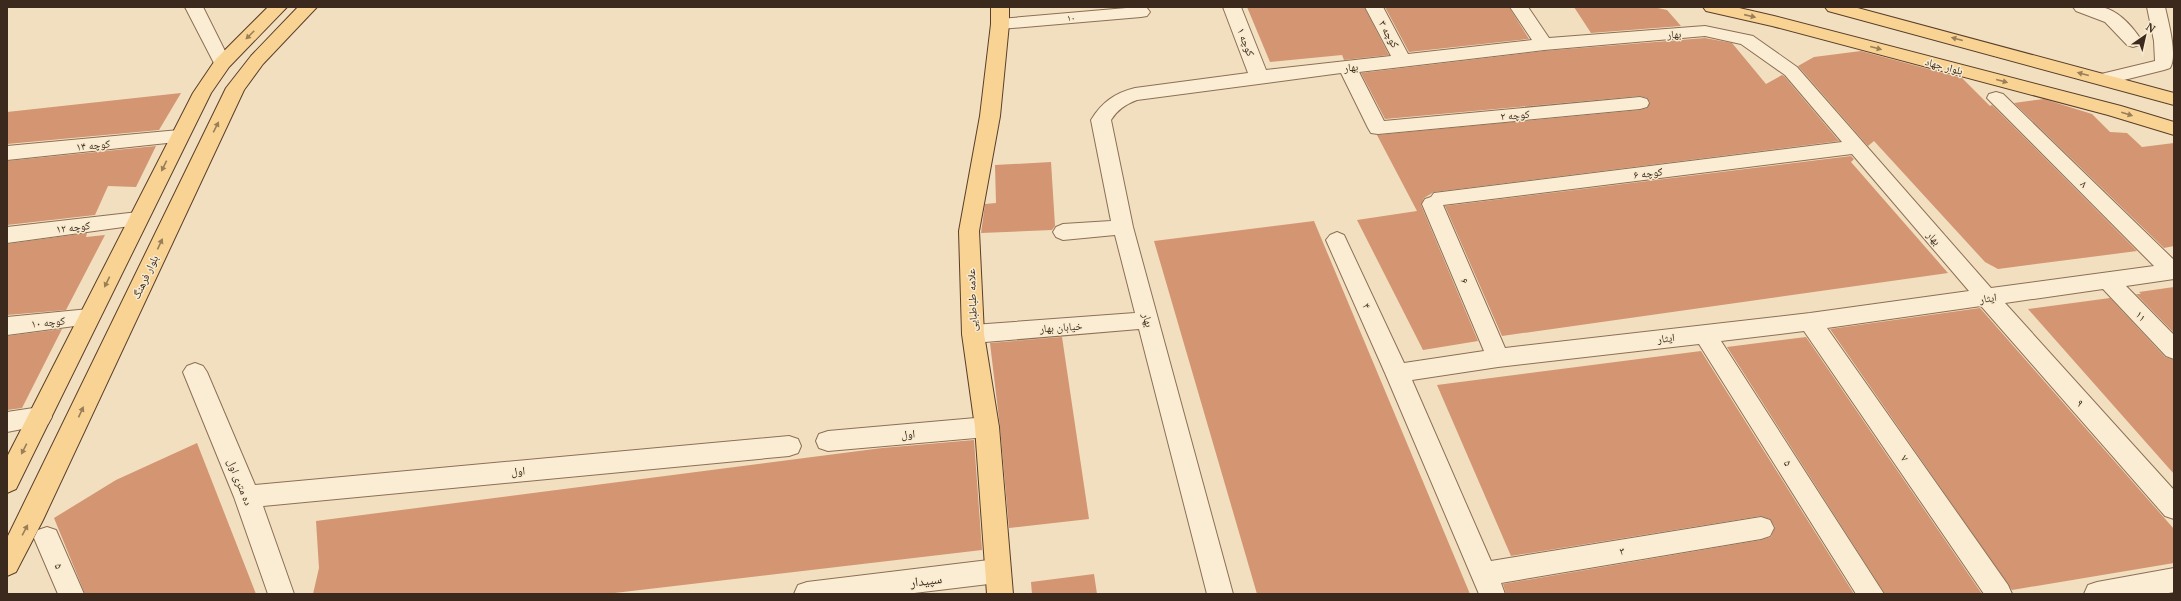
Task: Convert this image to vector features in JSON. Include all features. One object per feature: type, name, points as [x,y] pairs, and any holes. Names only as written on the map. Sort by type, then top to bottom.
[{"type":"main road","points":[[7,482],[179,136],[202,93],[222,63],[278,7]]},
{"type":"main road","name":"بلوار فرهنگ","points":[[7,564],[34,512],[235,88],[257,60],[308,7]]},
{"type":"main road","name":"بلوار جهاد","points":[[1712,7],[1774,21],[2098,106],[2174,129]]},
{"type":"main road","points":[[1834,7],[2104,79],[2174,100]]},
{"type":"main road","name":"علامه طباطبایی","points":[[998,582],[987,427],[973,334],[969,231],[990,116],[1000,16]]},
{"type":"street","points":[[194,7],[222,63]]},
{"type":"street","name":"کوچه ۱","points":[[1232,7],[1259,77]]},
{"type":"street","name":"کوچه ۳","points":[[1374,7],[1403,61]]},
{"type":"street","points":[[1519,7],[1544,44]]},
{"type":"street","points":[[2082,7],[2105,13],[2120,24],[2133,41]]},
{"type":"street","points":[[2104,79],[2169,67],[2169,43],[2156,7]]},
{"type":"street","name":"۱۰","points":[[1000,16],[1141,12]]},
{"type":"street","name":"بهار","points":[[1220,594],[1149,320],[1123,227],[1101,120],[1106,111],[1119,99],[1135,94],[1259,77],[1544,44],[1705,31],[1747,40],[1791,71],[1855,147],[1987,298]]},
{"type":"street","name":"کوچه ۲","points":[[1355,66],[1349,70],[1378,128],[1640,103]]},
{"type":"street","name":"۸","points":[[1996,98],[2173,271]]},
{"type":"street","name":"کوچه ۱۴","points":[[7,153],[179,136]]},
{"type":"street","name":"کوچه ۶","points":[[1436,201],[1855,147]]},
{"type":"street","name":"۶","points":[[1436,201],[1498,358]]},
{"type":"street","name":"کوچه ۱۲","points":[[7,235],[138,218]]},
{"type":"street","points":[[1063,232],[1123,227]]},
{"type":"street","name":"۴","points":[[1337,240],[1397,373]]},
{"type":"street","name":"ایثار","points":[[1397,373],[1498,358],[1704,333],[1810,322],[2173,271]]},
{"type":"street","name":"۱۱","points":[[2108,281],[2174,350]]},
{"type":"street","name":"۹","points":[[1987,298],[2174,508]]},
{"type":"street","name":"کوچه ۱۰","points":[[7,326],[89,317]]},
{"type":"street","name":"خیابان بهار","points":[[973,334],[1149,320]]},
{"type":"street","name":"۷","points":[[1810,322],[1999,594]]},
{"type":"street","name":"۵","points":[[1704,333],[1871,594]]},
{"type":"street","name":"ده متری اول","points":[[195,372],[247,497],[282,594]]},
{"type":"street","points":[[1397,373],[1488,584]]},
{"type":"street","points":[[7,422],[40,417]]},
{"type":"street","name":"اول","points":[[828,441],[987,427]]},
{"type":"street","name":"اول","points":[[247,497],[789,446]]},
{"type":"street","name":"۳","points":[[1488,584],[1761,528]]},
{"type":"street","name":"۵","points":[[48,538],[71,594]]},
{"type":"street","points":[[2097,594],[2174,580]]},
{"type":"street","name":"سپیدار","points":[[807,594],[998,582]]},
{"type":"building","points":[[1247,7],[1364,7],[1389,55],[1344,60],[1342,55],[1270,62]]},
{"type":"building","points":[[1385,7],[1509,7],[1529,39],[1409,52]]},
{"type":"building","points":[[1574,7],[1653,7],[1667,10],[1681,26],[1591,33]]},
{"type":"building","points":[[1705,38],[1732,43],[1766,84],[1782,75],[1784,76],[1839,141],[1434,192],[1424,198],[1421,205],[1478,341],[1423,350],[1357,220],[1417,211],[1377,135],[1640,110],[1647,108],[1650,102],[1647,98],[1640,96],[1385,119],[1361,73],[1544,51]]},
{"type":"building","points":[[1861,51],[1962,78],[1990,106],[1992,105],[2137,251],[1998,269],[1985,262],[1874,141],[1868,146],[1798,66],[1814,57]]},
{"type":"building","points":[[181,93],[159,130],[7,144],[7,112]]},
{"type":"building","points":[[2044,99],[2092,114],[2110,132],[2127,133],[2142,147],[2174,143],[2174,246],[2164,248],[2014,103]]},
{"type":"building","points":[[156,146],[136,187],[108,186],[95,215],[7,225],[7,161]]},
{"type":"building","points":[[1851,156],[1854,159],[1851,162],[1948,273],[1502,336],[1445,206]]},
{"type":"building","points":[[1051,162],[1055,226],[1052,230],[981,233],[985,204],[996,203],[995,165]]},
{"type":"building","points":[[1314,221],[1470,594],[1257,594],[1154,241]]},
{"type":"building","points":[[87,233],[86,237],[105,235],[66,310],[7,315],[7,244]]},
{"type":"building","points":[[2174,287],[2174,333],[2136,294],[2141,294],[2139,292]]},
{"type":"building","points":[[2110,298],[2165,357],[2174,360],[2174,474],[2028,309]]},
{"type":"building","points":[[1980,308],[2174,529],[2174,563],[2012,590],[1830,329]]},
{"type":"building","points":[[62,329],[22,408],[7,410],[7,336]]},
{"type":"building","points":[[1062,337],[1089,519],[1009,528],[1000,427],[990,343]]},
{"type":"building","points":[[1806,337],[1982,594],[1885,594],[1727,347]]},
{"type":"building","points":[[1701,351],[1854,594],[1506,594],[1503,584],[1761,540],[1771,537],[1775,527],[1770,519],[1761,516],[1511,556],[1437,385]]},
{"type":"building","points":[[974,440],[982,550],[606,594],[313,594],[319,568],[316,521],[882,448]]},
{"type":"building","points":[[197,443],[256,594],[85,594],[54,518],[116,480]]},
{"type":"building","points":[[1094,574],[1097,594],[1032,594],[1031,582]]}]
